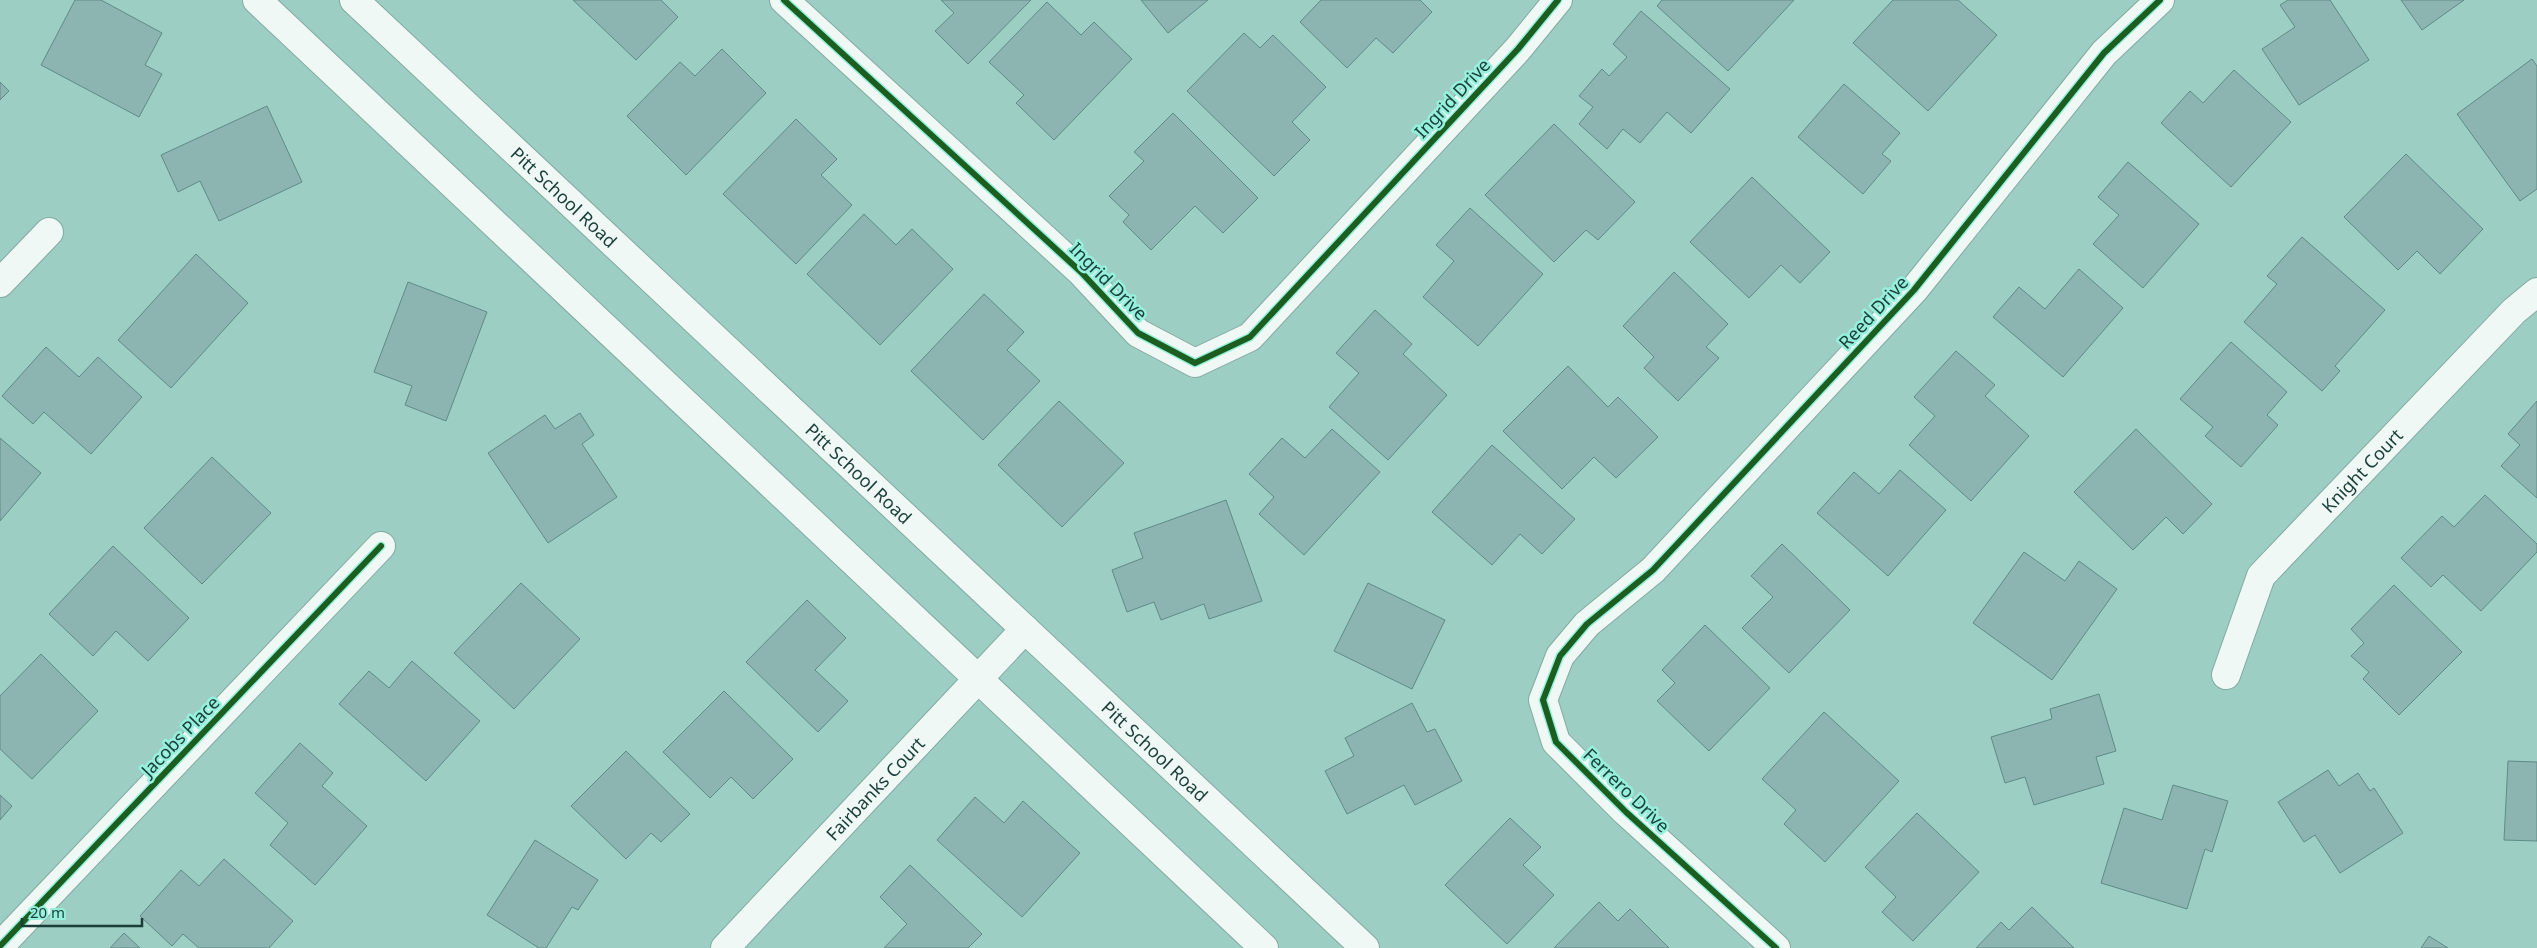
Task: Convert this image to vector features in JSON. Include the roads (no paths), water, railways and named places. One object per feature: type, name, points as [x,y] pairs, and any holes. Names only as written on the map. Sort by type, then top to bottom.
[{"type":"street","points":[[257,0],[1264,948]]},
{"type":"street","name":"Pitt School Road","points":[[354,0],[1365,948]]},
{"type":"street","name":"Ingrid Drive","points":[[784,0],[1081,272],[1138,333],[1195,363],[1250,337],[1518,49],[1558,0]]},
{"type":"street","name":"Reed Drive","points":[[1587,624],[1652,570],[1907,298],[2104,53],[2160,0]]},
{"type":"street","points":[[0,283],[49,232]]},
{"type":"street","name":"Knight Court","points":[[2226,674],[2262,576],[2514,311],[2537,292]]},
{"type":"street","name":"Jacobs Place","points":[[0,946],[381,546]]},
{"type":"street","name":"Ferrero Drive","points":[[1587,624],[1560,656],[1543,700],[1556,742],[1626,812],[1776,948]]},
{"type":"street","name":"Fairbanks Court","points":[[725,948],[1025,629]]}]
